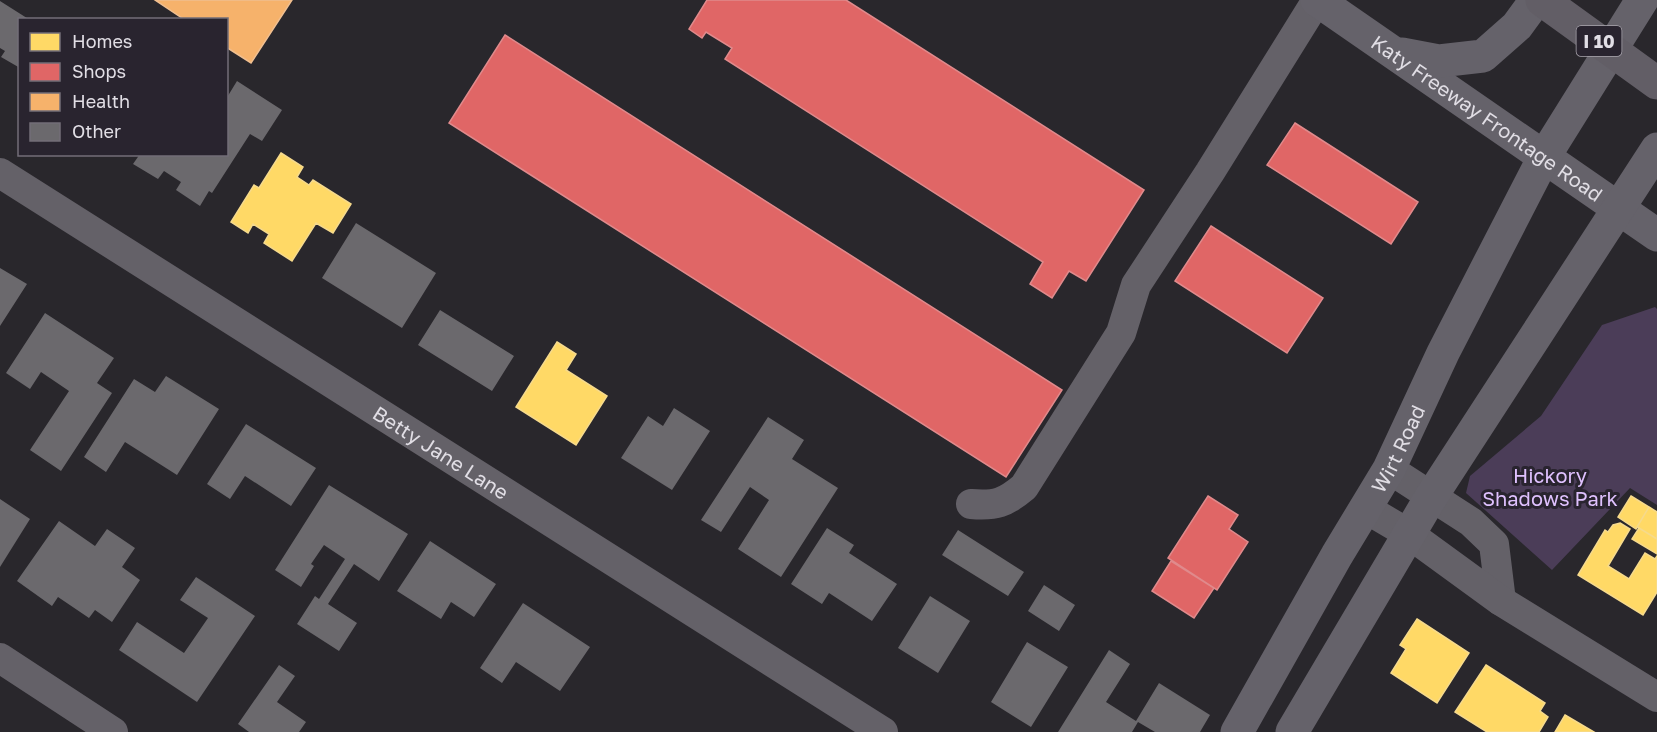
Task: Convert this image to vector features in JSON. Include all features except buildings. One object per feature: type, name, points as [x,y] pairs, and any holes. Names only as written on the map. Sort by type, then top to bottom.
[{"type":"highway","name":"I 10","points":[[1542,0],[1657,83]]},
{"type":"main road","name":"Katy Freeway Frontage Road","points":[[1317,0],[1657,235]]},
{"type":"main road","points":[[1394,52],[1439,61],[1483,56],[1517,26],[1536,0]]},
{"type":"main road","name":"Wirt Road","points":[[1237,732],[1389,469],[1443,353],[1544,157],[1641,0]]},
{"type":"main road","points":[[1292,732],[1431,497],[1657,149]]},
{"type":"street","points":[[971,504],[1002,503],[1024,487],[1121,333],[1137,285],[1317,0]]},
{"type":"street","name":"Betty Jane Lane","points":[[0,173],[883,732]]},
{"type":"street","points":[[1389,469],[1471,522],[1494,544],[1501,601]]},
{"type":"street","points":[[1365,508],[1409,534],[1501,601],[1657,697]]},
{"type":"street","points":[[0,658],[113,732]]},
{"type":"green space","name":"Hickory Shadows Park","points":[[1655,307],[1657,309],[1657,505],[1630,488],[1552,570],[1466,493],[1470,476],[1541,416],[1602,325]]}]
